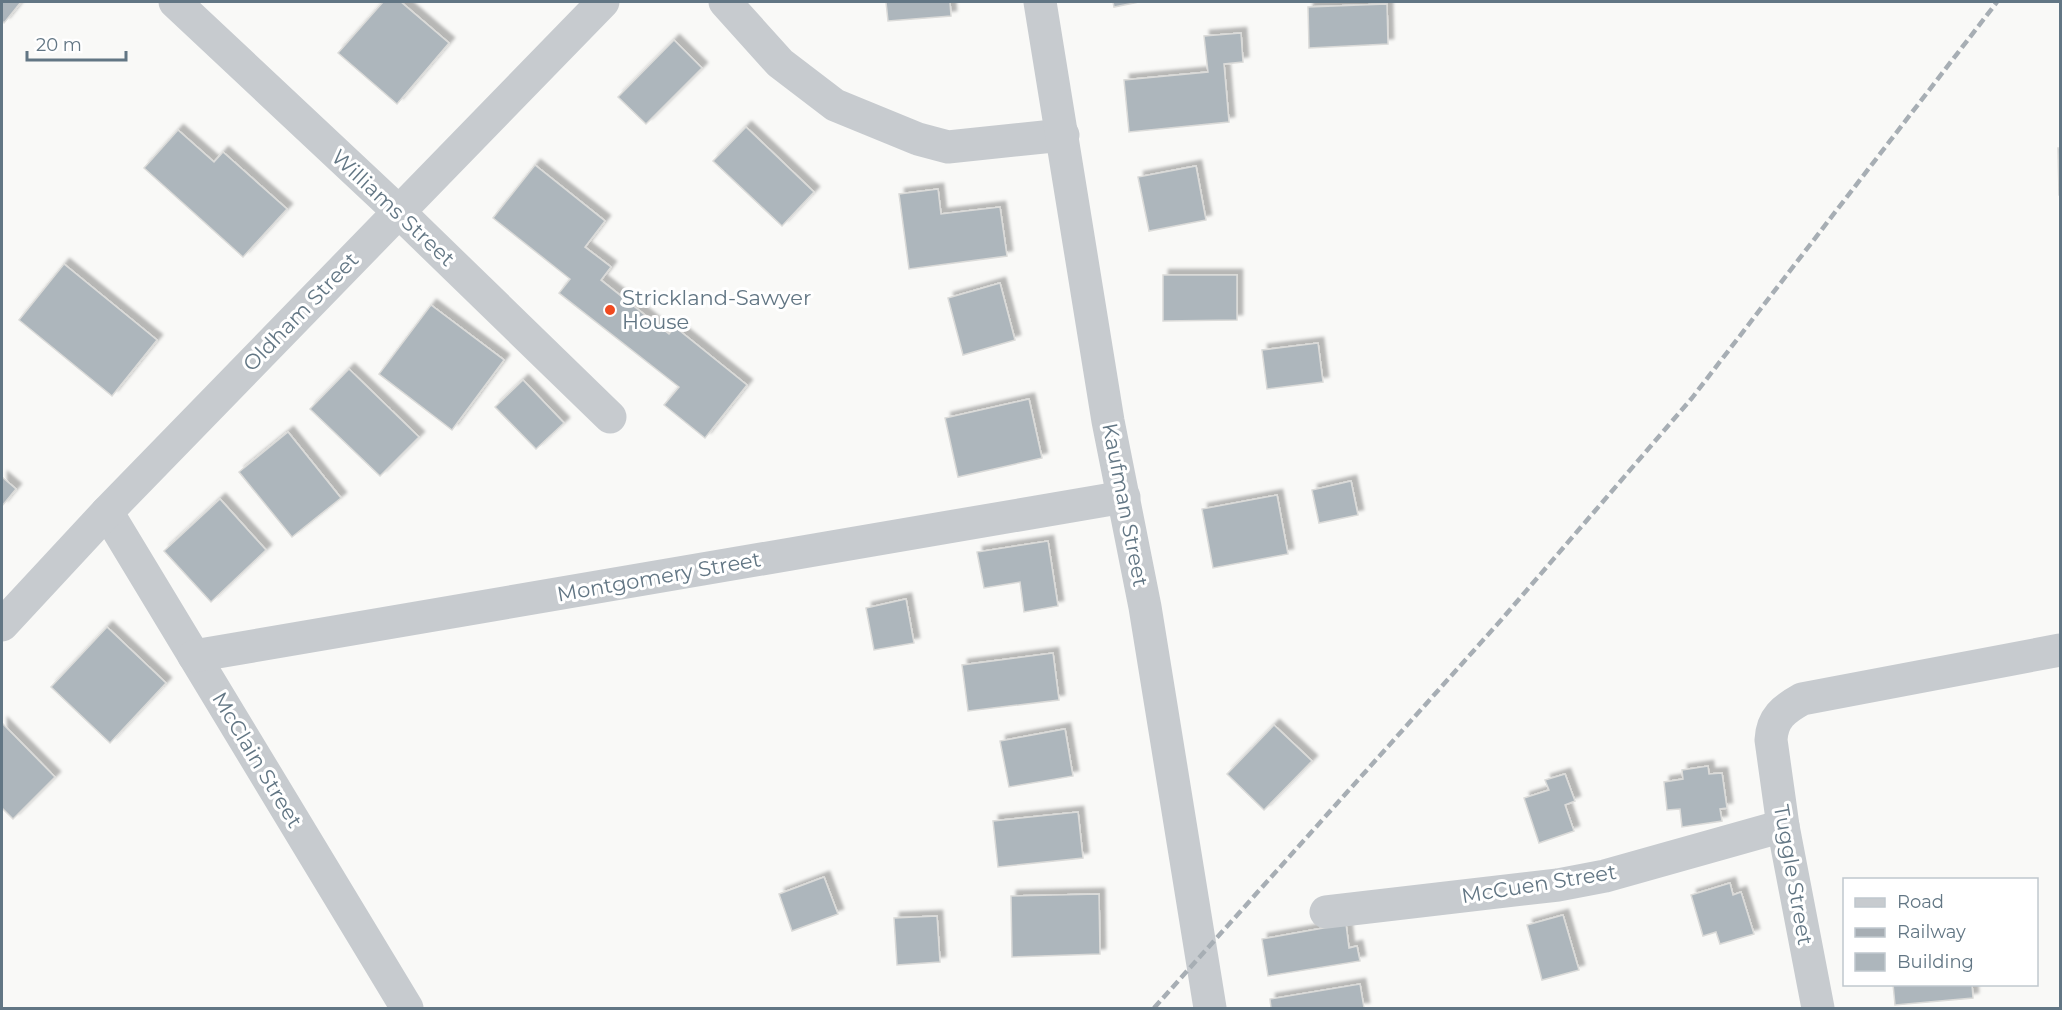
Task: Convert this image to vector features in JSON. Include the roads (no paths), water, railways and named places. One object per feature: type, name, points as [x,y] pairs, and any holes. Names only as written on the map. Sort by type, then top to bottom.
[{"type":"street","name":"Williams Street","points":[[175,2],[399,212],[610,417]]},
{"type":"street","name":"Oldham Street","points":[[2,625],[106,512],[603,2]]},
{"type":"street","points":[[725,2],[780,63],[835,105],[918,140],[948,147],[1063,135]]},
{"type":"street","name":"Kaufman Street","points":[[1040,2],[1108,421],[1145,607],[1210,1008]]},
{"type":"street","name":"Montgomery Street","points":[[194,656],[1124,497]]},
{"type":"street","name":"McClain Street","points":[[106,512],[406,1008]]},
{"type":"street","name":"Tuggle Street","points":[[1818,1008],[1783,826],[1771,740],[1781,711],[1802,699],[2061,650]]},
{"type":"street","name":"McCuen Street","points":[[1326,912],[1558,885],[1605,876],[1783,826]]},
{"type":"railway","points":[[1154,1008],[1502,619],[1692,398],[1997,2]]},
{"type":"place","name":"Strickland-Sawyer House","points":[[610,310]]}]
